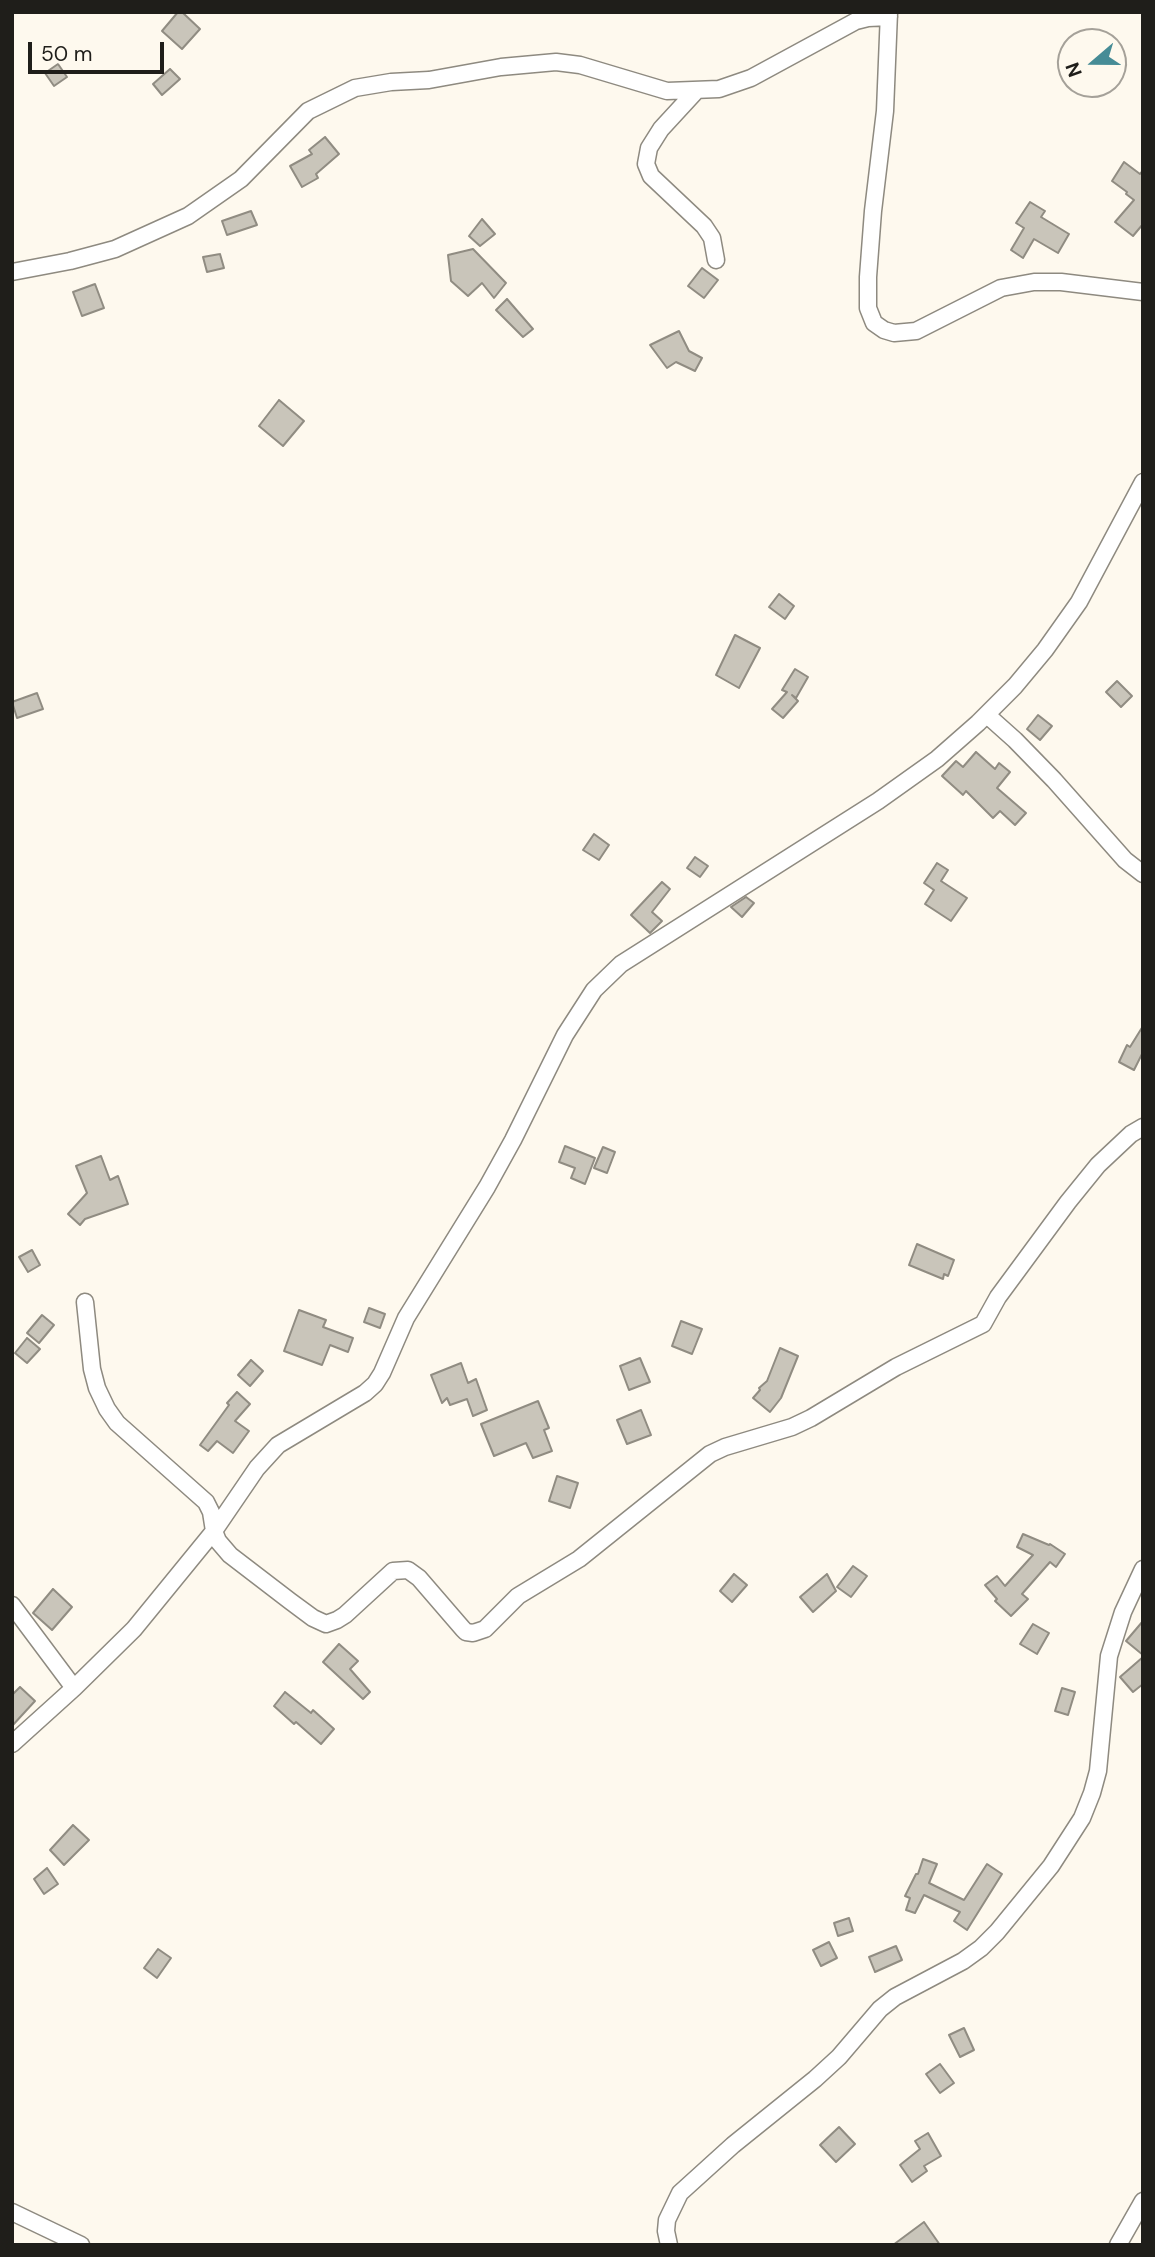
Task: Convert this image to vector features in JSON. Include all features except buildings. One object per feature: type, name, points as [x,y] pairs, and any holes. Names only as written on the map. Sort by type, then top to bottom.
[{"type":"street","points":[[12,272],[115,249],[188,216],[241,179],[308,111],[355,88],[556,62],[580,65],[667,91],[719,89],[751,78],[856,21],[889,15],[886,111],[867,277],[868,308],[874,323],[894,333],[916,331],[1002,288],[1034,282],[1061,282],[1143,292]]},
{"type":"street","points":[[695,91],[661,129],[649,148],[646,164],[651,176],[704,226],[712,238],[716,260]]},
{"type":"street","points":[[12,1744],[134,1629],[214,1531],[257,1468],[278,1445],[365,1393],[375,1384],[406,1318],[487,1187],[518,1132],[565,1035],[594,990],[621,964],[909,779],[937,759],[986,715],[1045,650],[1079,602],[1143,482]]},
{"type":"street","points":[[986,715],[1015,740],[1125,860],[1143,874]]},
{"type":"street","points":[[85,1303],[92,1369],[107,1409],[117,1423],[206,1502],[212,1512],[214,1531],[222,1547],[230,1555],[290,1601],[326,1623],[337,1620],[387,1575],[403,1569],[419,1578],[466,1632],[480,1632],[518,1595],[579,1559],[710,1454],[811,1418],[896,1367],[983,1324],[998,1297],[1098,1165],[1143,1127]]},
{"type":"street","points":[[670,2245],[666,2231],[667,2220],[680,2193],[839,2057],[880,2009],[895,1997],[963,1961],[981,1948],[997,1933],[1051,1866],[1082,1818],[1092,1793],[1098,1770],[1109,1656],[1123,1612],[1143,1569]]},
{"type":"street","points":[[12,1605],[74,1688]]},
{"type":"street","points":[[1118,2245],[1143,2201]]},
{"type":"street","points":[[12,2212],[81,2245]]}]
